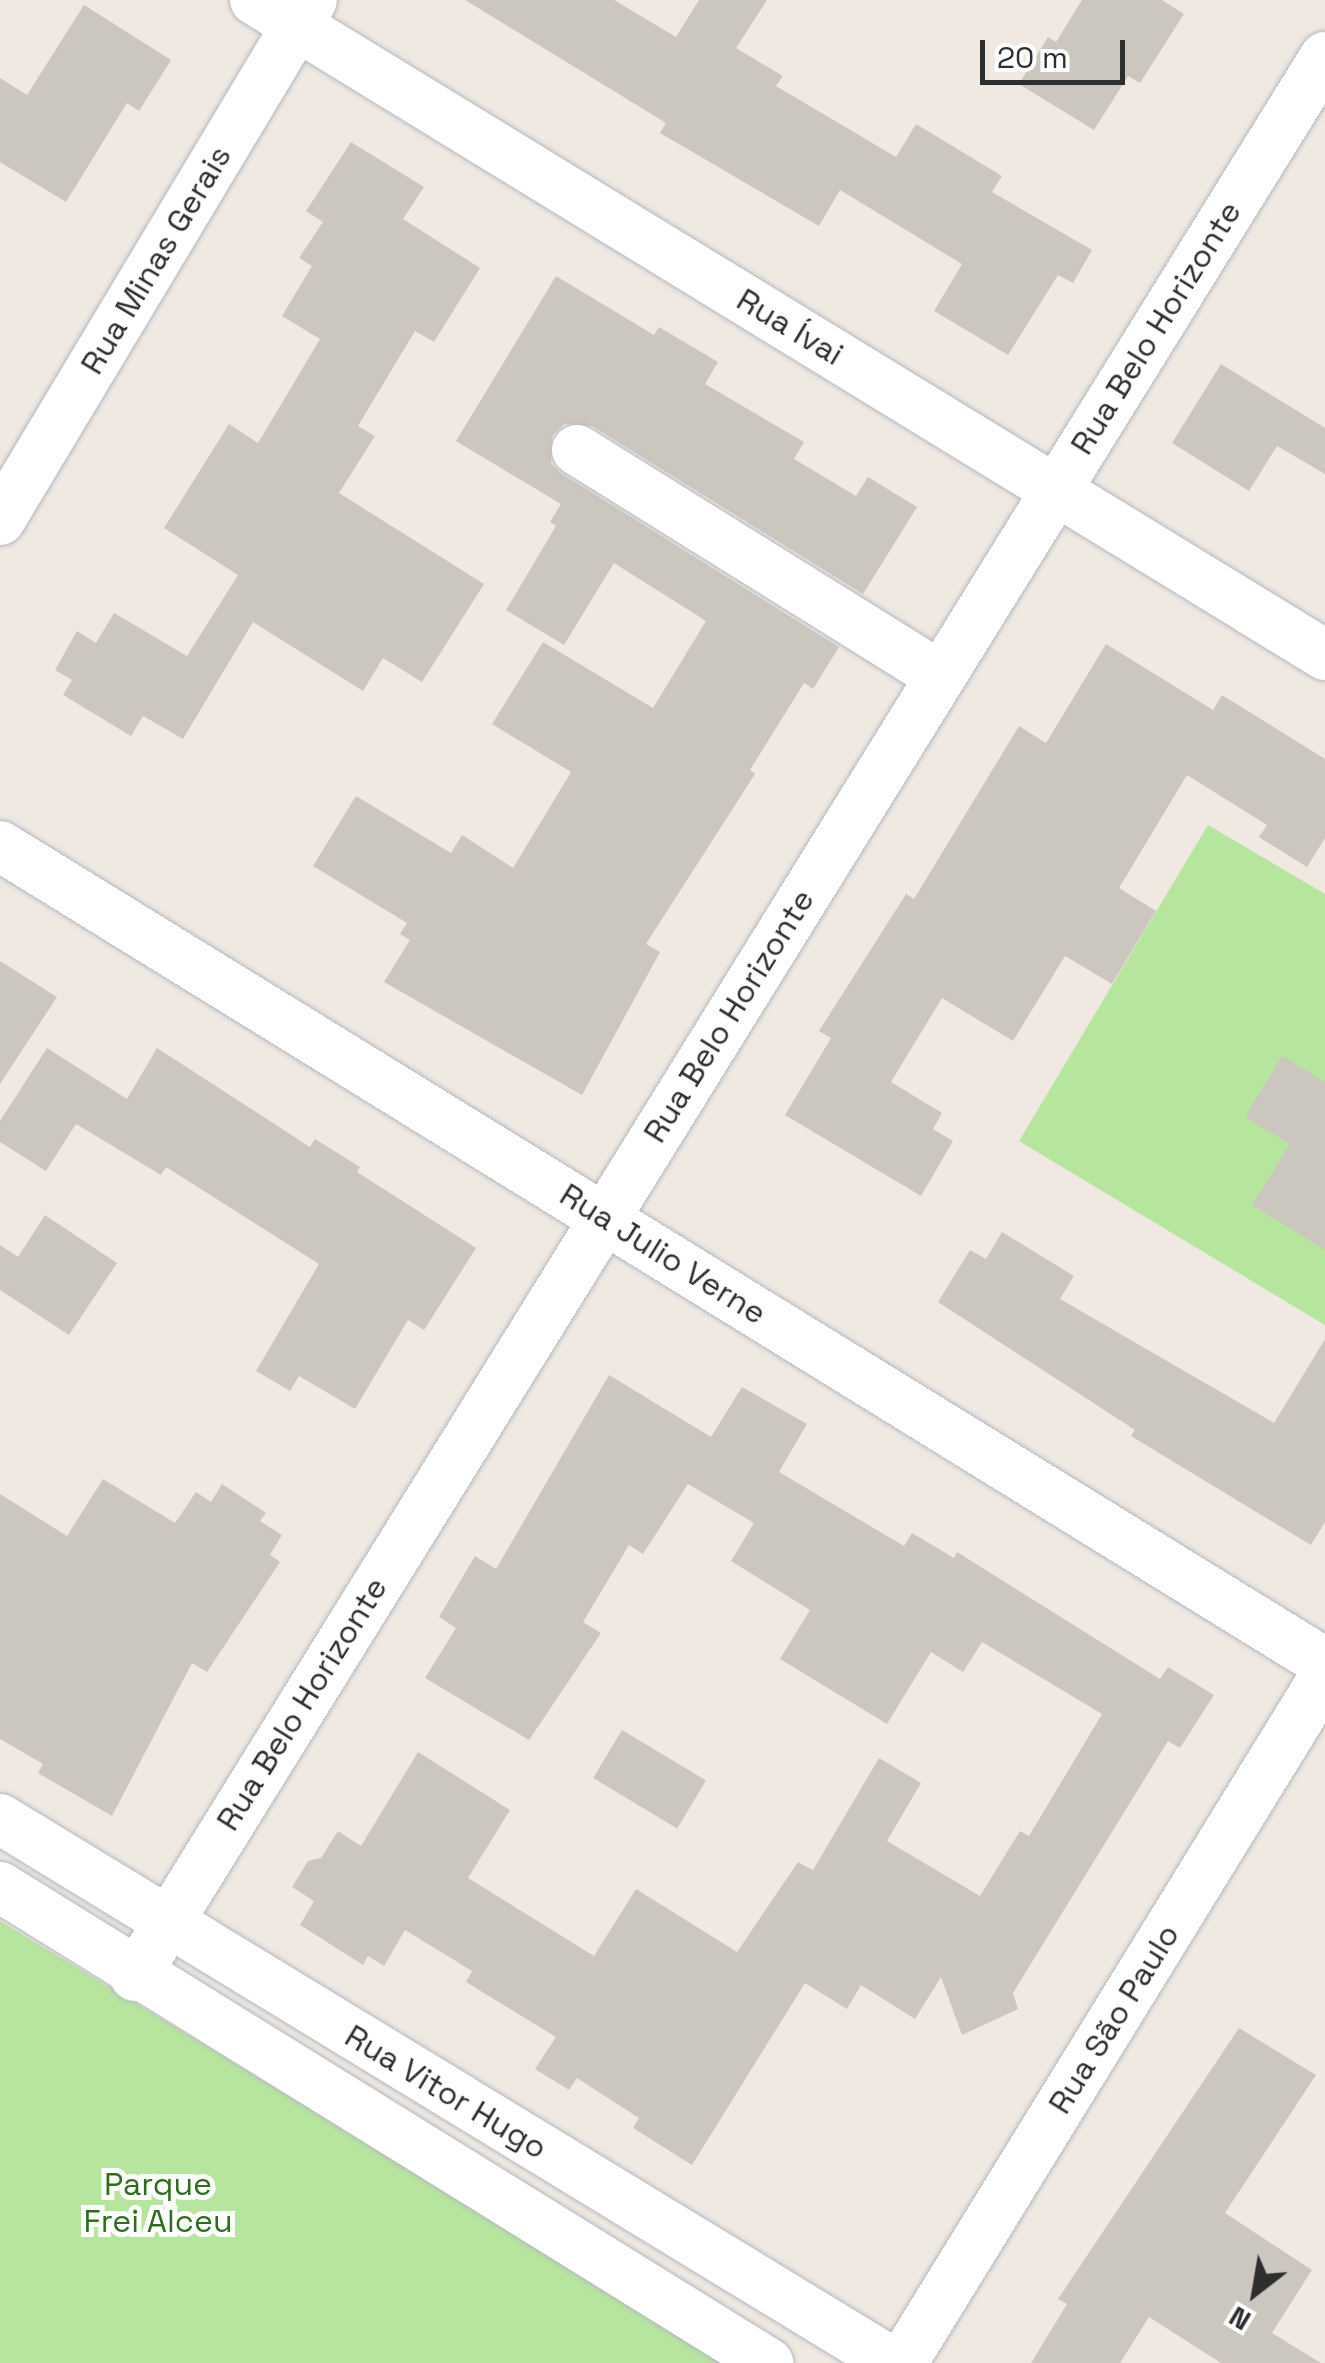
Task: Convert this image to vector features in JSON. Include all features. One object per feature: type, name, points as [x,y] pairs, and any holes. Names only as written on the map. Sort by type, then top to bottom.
[{"type":"street","name":"Rua Ívai","points":[[288,8],[1325,655]]},
{"type":"street","name":"Rua Minas Gerais","points":[[0,520],[288,8]]},
{"type":"street","name":"Rua Belo Horizonte","points":[[135,1976],[1325,57]]},
{"type":"street","points":[[578,450],[940,676]]},
{"type":"street","name":"Rua Julio Verne","points":[[0,846],[1325,1662]]},
{"type":"street","name":"Rua São Paulo","points":[[902,2363],[1325,1676]]},
{"type":"street","name":"Rua Vitor Hugo","points":[[0,1818],[893,2363]]},
{"type":"street","name":"Rua Vitor Hugo","points":[[0,1887],[135,1976],[768,2363]]},
{"type":"green space","points":[[1208,825],[1325,894],[1325,1325],[1019,1141]]},
{"type":"green space","name":"Parque Frei Alceu","points":[[0,1921],[730,2363],[0,2363]]},
{"type":"building","points":[[465,0],[614,0],[676,37],[699,0],[767,0],[736,48],[783,76],[776,86],[896,157],[916,124],[1002,176],[992,192],[1092,250],[1073,283],[1058,275],[1008,355],[934,311],[962,264],[840,190],[819,226],[660,133],[666,123]]},
{"type":"building","points":[[1082,0],[1162,0],[1184,14],[1140,83],[1128,76],[1094,130],[1019,84],[1048,37],[1056,42]]},
{"type":"building","points":[[84,5],[171,60],[139,111],[127,103],[66,202],[0,162],[0,78],[27,95]]},
{"type":"building","points":[[351,142],[424,187],[403,219],[480,268],[434,342],[415,331],[358,426],[375,436],[339,493],[484,584],[422,682],[383,658],[363,691],[253,622],[183,739],[143,716],[131,736],[63,695],[72,680],[55,670],[77,631],[96,643],[114,613],[187,656],[238,575],[164,528],[229,424],[258,443],[320,339],[282,316],[312,266],[299,258],[323,222],[306,211]]},
{"type":"building","points":[[556,276],[654,335],[659,327],[718,362],[705,384],[804,442],[794,459],[856,496],[868,477],[917,507],[863,594],[592,426],[564,424],[552,436],[551,463],[562,474],[839,647],[813,689],[804,683],[750,770],[755,774],[646,944],[660,952],[582,1095],[384,982],[410,940],[400,934],[407,923],[313,866],[356,796],[451,853],[462,835],[513,868],[571,772],[492,724],[543,642],[653,708],[706,621],[614,563],[564,645],[506,610],[556,526],[550,522],[561,504],[456,441]]},
{"type":"building","points":[[1221,364],[1325,428],[1325,474],[1277,446],[1249,491],[1172,443]]},
{"type":"building","points":[[1106,644],[1213,710],[1222,695],[1325,759],[1325,838],[1307,867],[1259,837],[1267,825],[1187,775],[1119,888],[1156,911],[1112,984],[1065,956],[1013,1041],[942,998],[891,1082],[942,1113],[933,1129],[953,1141],[921,1196],[785,1115],[831,1038],[819,1031],[906,894],[914,899],[1019,726],[1046,743]]},
{"type":"building","points":[[0,961],[57,997],[0,1084]]},
{"type":"building","points":[[47,1048],[127,1099],[157,1048],[310,1147],[315,1139],[360,1167],[357,1172],[476,1248],[424,1330],[408,1320],[355,1409],[299,1376],[290,1391],[256,1371],[319,1264],[166,1167],[161,1175],[76,1124],[46,1171],[0,1142],[0,1121]]},
{"type":"building","points":[[1282,1056],[1325,1082],[1325,1250],[1252,1205],[1290,1144],[1245,1117]]},
{"type":"building","points":[[45,1215],[117,1263],[69,1335],[0,1290],[0,1245],[18,1257]]},
{"type":"building","points":[[1002,1232],[1074,1276],[1060,1299],[1274,1423],[1325,1339],[1325,1522],[1311,1545],[1131,1436],[1135,1430],[938,1302],[970,1250],[986,1259]]},
{"type":"building","points":[[609,1375],[711,1437],[742,1387],[807,1424],[779,1472],[904,1546],[912,1533],[954,1558],[957,1552],[1160,1679],[1168,1667],[1214,1695],[1180,1748],[1168,1741],[1013,1993],[1018,2009],[962,2035],[941,1977],[915,2019],[861,1985],[847,2009],[805,1983],[692,2165],[633,2128],[639,2118],[577,2078],[569,2090],[535,2069],[556,2037],[466,1982],[472,1971],[405,1930],[384,1966],[368,1956],[363,1965],[300,1925],[314,1901],[292,1887],[308,1861],[321,1858],[338,1831],[361,1846],[418,1752],[510,1810],[468,1878],[594,1956],[636,1889],[737,1952],[798,1862],[813,1870],[879,1758],[921,1783],[887,1841],[980,1896],[1020,1831],[1029,1836],[1102,1714],[982,1642],[963,1672],[931,1652],[887,1724],[780,1659],[810,1610],[731,1561],[754,1523],[688,1484],[643,1554],[629,1545],[583,1622],[601,1633],[529,1740],[425,1678],[456,1628],[439,1617],[475,1556],[496,1569]]},
{"type":"building","points":[[103,1479],[175,1523],[196,1492],[211,1502],[222,1484],[266,1513],[260,1521],[282,1535],[270,1555],[280,1562],[207,1672],[192,1663],[112,1816],[38,1773],[43,1764],[0,1739],[0,1494],[67,1536]]},
{"type":"building","points":[[622,1730],[706,1780],[677,1828],[593,1778]]},
{"type":"building","points":[[1239,2028],[1316,2075],[1225,2213],[1312,2270],[1272,2333],[1321,2363],[1221,2363],[1149,2317],[1120,2363],[1031,2363],[1067,2304],[1058,2299]]}]
